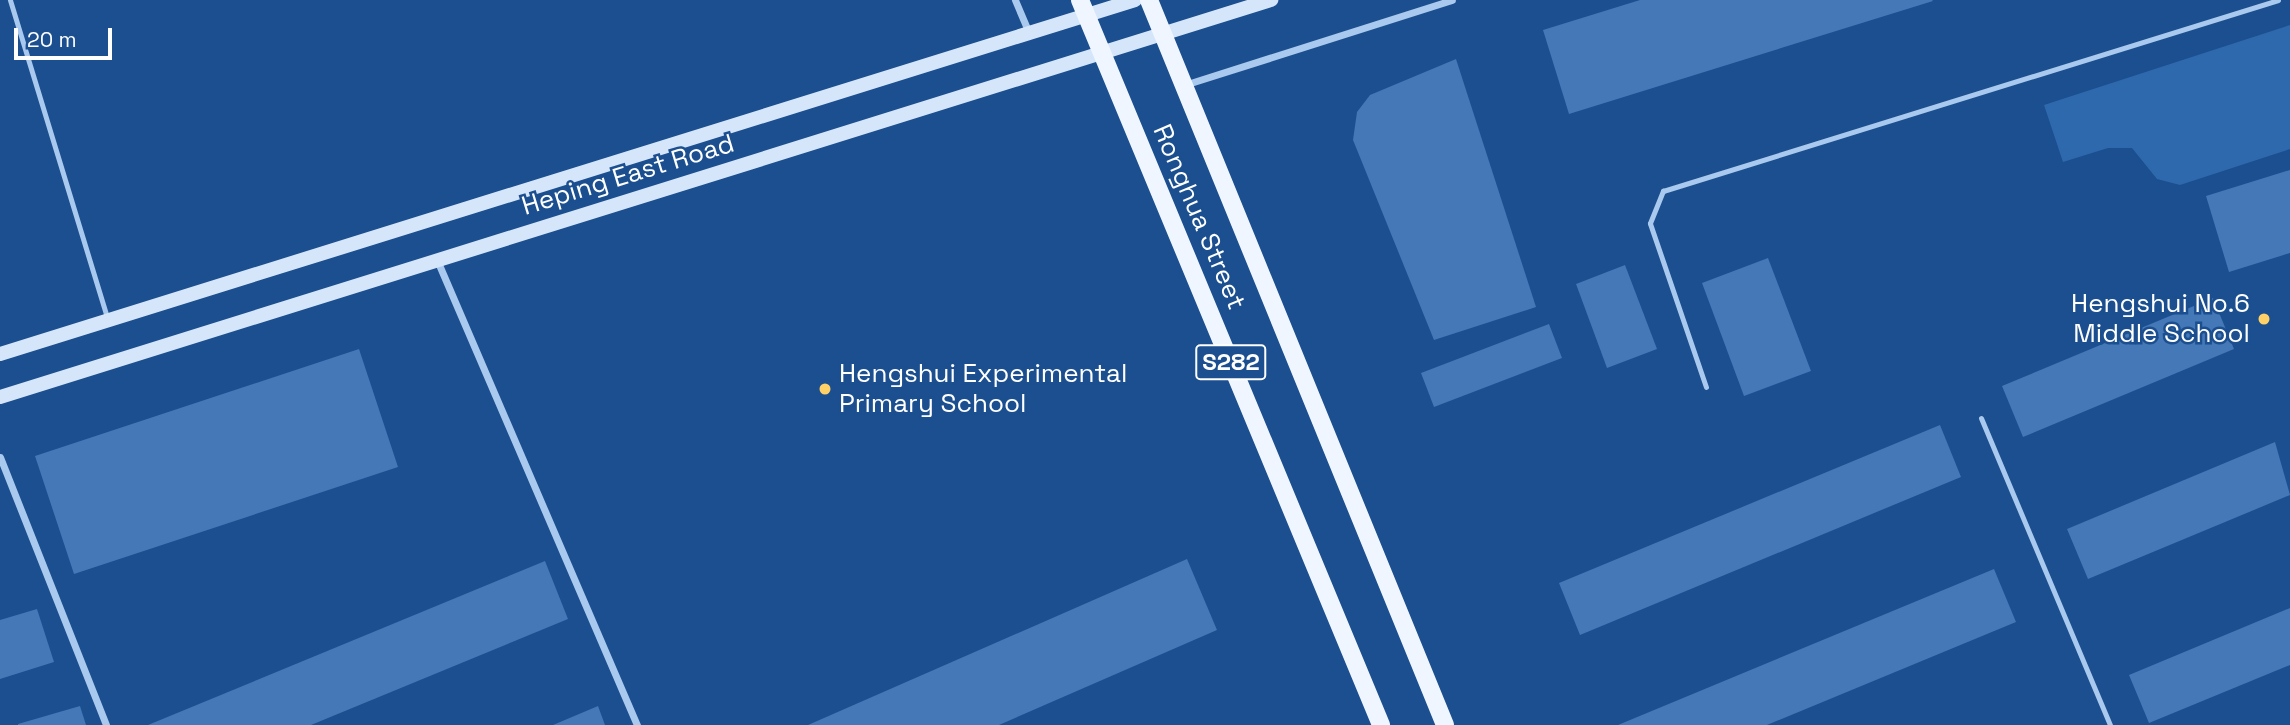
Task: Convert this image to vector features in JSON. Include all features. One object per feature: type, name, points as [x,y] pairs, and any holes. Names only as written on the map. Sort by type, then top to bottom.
[{"type":"main road","name":"Heping East Road","points":[[0,354],[1029,33],[1083,8],[1135,0]]},
{"type":"main road","name":"Ronghua Street","points":[[1149,0],[1445,725]]},
{"type":"main road","name":"Heping East Road","points":[[0,397],[1271,0]]},
{"type":"main road","name":"Ronghua Street","points":[[1083,8],[1381,725]]},
{"type":"street","points":[[1015,0],[1029,33]]},
{"type":"street","points":[[1184,85],[1452,0]]},
{"type":"street","points":[[437,260],[636,725]]},
{"type":"street","points":[[0,457],[106,725]]},
{"type":"lane","points":[[10,0],[108,321]]},
{"type":"lane","points":[[1706,387],[1650,223],[1663,191],[2278,0]]},
{"type":"lane","points":[[1981,418],[2110,725]]},
{"type":"shaded area","points":[[2290,25],[2290,149],[2180,185],[2157,179],[2132,148],[2108,148],[2063,162],[2044,105]]},
{"type":"building","points":[[1640,0],[1933,1],[1569,114],[1543,30]]},
{"type":"building","points":[[1456,59],[1536,307],[1434,340],[1353,140],[1357,112],[1370,95]]},
{"type":"building","points":[[2290,170],[2290,253],[2229,272],[2206,196]]},
{"type":"building","points":[[1768,258],[1811,371],[1744,396],[1702,283]]},
{"type":"building","points":[[1625,265],[1657,349],[1607,368],[1576,284]]},
{"type":"building","points":[[2213,298],[2234,349],[2023,437],[2002,386]]},
{"type":"building","points":[[1549,324],[1562,358],[1434,407],[1421,373]]},
{"type":"building","points":[[359,349],[398,467],[74,574],[35,456]]},
{"type":"building","points":[[1940,425],[1961,477],[1580,635],[1559,583]]},
{"type":"building","points":[[2275,442],[2290,495],[2088,579],[2067,529]]},
{"type":"building","points":[[1187,559],[1217,630],[999,725],[808,725]]},
{"type":"building","points":[[545,561],[568,619],[311,725],[148,725]]},
{"type":"building","points":[[1994,569],[2016,622],[1767,725],[1618,725]]},
{"type":"building","points":[[2290,608],[2290,665],[2149,723],[2129,675]]},
{"type":"building","points":[[37,609],[54,662],[0,679],[0,620]]},
{"type":"building","points":[[80,706],[86,725],[18,725],[18,724]]},
{"type":"building","points":[[598,706],[605,725],[553,725]]},
{"type":"place","name":"Hengshui No.6 Middle School","points":[[2264,319]]},
{"type":"place","name":"Hengshui Experimental Primary School","points":[[825,389]]}]
